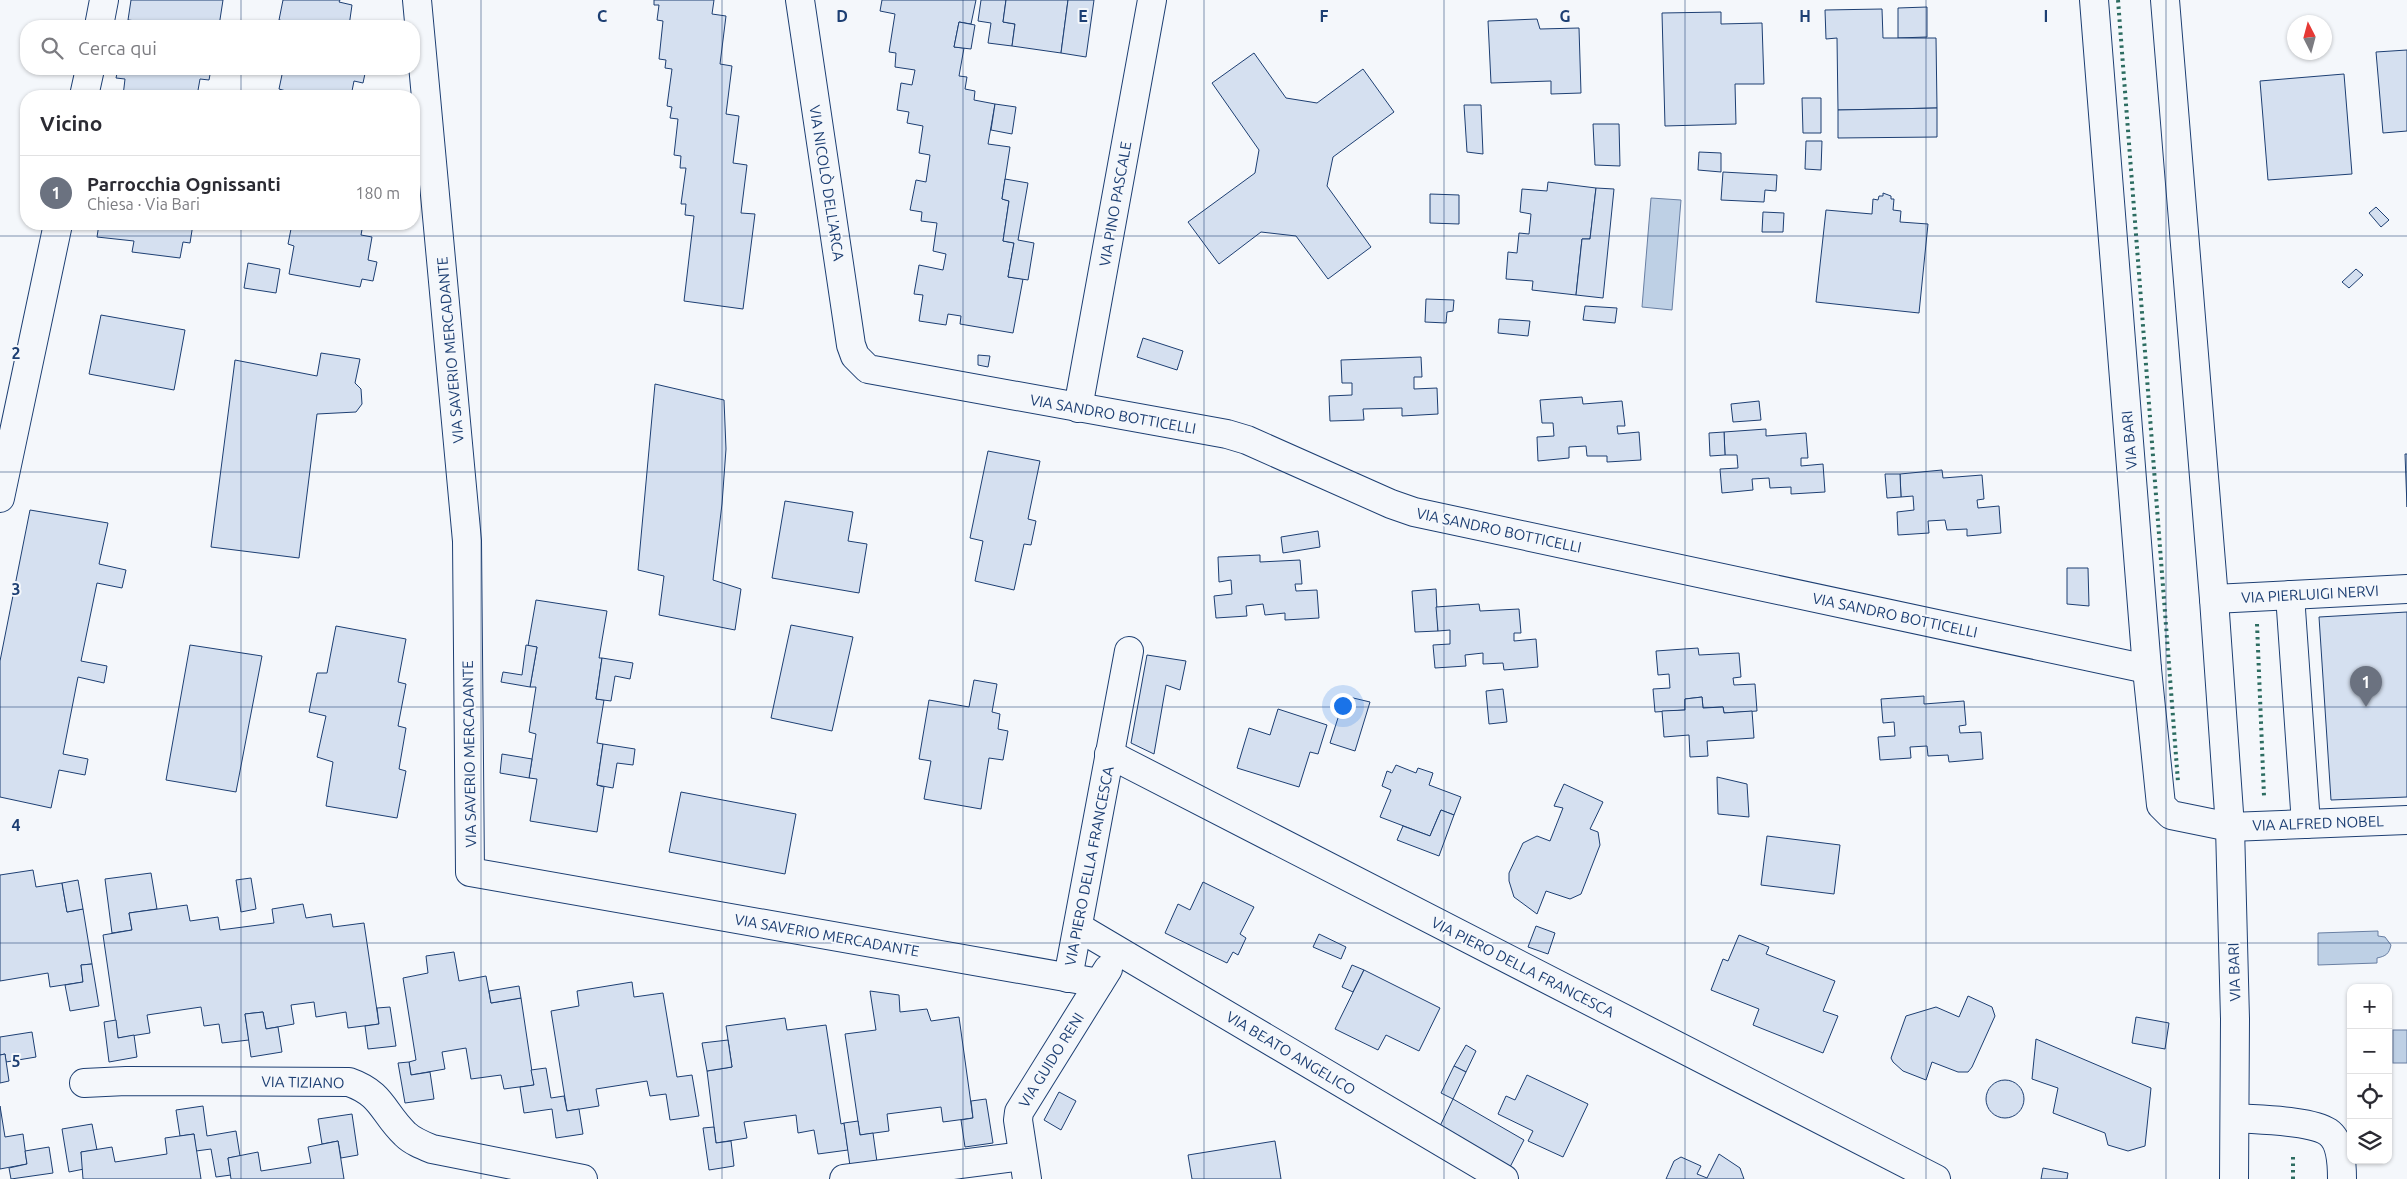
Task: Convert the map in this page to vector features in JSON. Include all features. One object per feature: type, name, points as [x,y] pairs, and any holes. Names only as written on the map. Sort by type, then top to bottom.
[{"type":"street","points":[[100,20],[104,0]]},
{"type":"street","name":"VIA SAVERIO MERCADANTE","points":[[417,0],[419,20]]},
{"type":"street","name":"VIA NICOLÒ DELL'ARCA","points":[[800,0],[852,345],[855,356],[860,364]]},
{"type":"street","name":"VIA PINO PASCALE","points":[[1078,408],[1152,0]]},
{"type":"street","name":"VIA BARI","points":[[2094,0],[2148,669],[2161,805],[2170,815],[2230,827]]},
{"type":"street","name":"VIA BARI","points":[[2165,0],[2214,600],[2230,827],[2235,1118],[2234,1179]]},
{"type":"street","name":"VIA SAVERIO MERCADANTE","points":[[420,32],[467,541],[470,872],[1099,983]]},
{"type":"street","points":[[85,90],[89,75]]},
{"type":"street","points":[[0,498],[57,230]]},
{"type":"street","name":"VIA SANDRO BOTTICELLI","points":[[860,364],[876,372],[1227,434],[1247,440],[1391,504],[1414,512],[2148,669]]},
{"type":"street","name":"VIA PIERLUIGI NERVI","points":[[2214,600],[2407,589]]},
{"type":"street","points":[[2290,595],[2306,824]]},
{"type":"street","name":"VIA PIERO DELLA FRANCESCA","points":[[1068,978],[1129,651]]},
{"type":"street","name":"VIA PIERO DELLA FRANCESCA","points":[[1109,754],[1936,1179]]},
{"type":"street","name":"VIA ALFRED NOBEL","points":[[2230,827],[2407,820]]},
{"type":"street","name":"VIA BEATO ANGELICO","points":[[1078,927],[1504,1179]]},
{"type":"street","name":"VIA GUIDO RENI","points":[[1025,1168],[1018,1120],[1019,1112],[1120,952]]},
{"type":"street","name":"VIA TIZIANO","points":[[84,1083],[126,1081],[349,1082],[366,1088],[381,1102],[404,1134],[417,1143],[432,1149],[583,1179]]},
{"type":"street","points":[[2235,1118],[2309,1125],[2329,1132],[2339,1150],[2342,1179]]},
{"type":"street","points":[[844,1179],[1025,1168]]},
{"type":"water","points":[[1651,198],[1681,200],[1672,310],[1642,307]]},
{"type":"water","points":[[2378,931],[2378,936],[2385,937],[2391,945],[2387,954],[2377,958],[2377,963],[2318,965],[2318,933]]},
{"type":"water","points":[[2393,1030],[2407,1030],[2407,1063],[2393,1063]]},
{"type":"building","points":[[131,0],[223,0],[220,20],[128,20]]},
{"type":"building","points":[[283,0],[340,0],[339,2],[352,5],[350,20],[279,20]]},
{"type":"building","points":[[654,0],[714,0],[712,14],[726,16],[720,64],[732,66],[726,114],[739,116],[733,163],[747,165],[741,213],[755,214],[743,309],[684,301],[694,216],[685,215],[686,204],[681,204],[686,168],[680,168],[681,156],[674,155],[678,119],[670,118],[672,107],[667,106],[672,69],[665,68],[666,60],[659,59],[663,21],[657,20],[659,5],[654,5]]},
{"type":"building","points":[[882,0],[976,0],[971,24],[959,22],[954,47],[964,48],[959,76],[967,77],[965,89],[975,91],[974,100],[995,104],[988,144],[1010,147],[1002,199],[1009,201],[1003,241],[1014,243],[1008,277],[1023,279],[1013,333],[960,324],[961,316],[948,314],[946,325],[919,321],[923,295],[914,294],[919,265],[943,270],[946,254],[933,251],[937,223],[921,221],[922,212],[910,210],[916,180],[926,182],[930,155],[919,153],[923,126],[907,123],[909,112],[897,110],[901,83],[912,85],[915,70],[895,67],[896,53],[889,52],[895,14],[880,11]]},
{"type":"building","points":[[981,0],[1006,0],[1003,22],[1015,24],[1012,46],[988,43],[991,23],[978,21]]},
{"type":"building","points":[[1006,0],[1068,0],[1061,53],[1012,46],[1015,24],[1003,22]]},
{"type":"building","points":[[1068,0],[1094,0],[1086,57],[1061,53]]},
{"type":"building","points":[[1927,7],[1927,37],[1898,38],[1898,8]]},
{"type":"building","points":[[1882,9],[1883,38],[1936,38],[1937,108],[1838,110],[1837,38],[1826,39],[1825,10]]},
{"type":"building","points":[[1721,12],[1721,24],[1762,23],[1764,84],[1735,84],[1736,124],[1665,126],[1662,13]]},
{"type":"building","points":[[1537,19],[1540,29],[1579,28],[1581,93],[1551,94],[1551,81],[1491,83],[1488,21]]},
{"type":"building","points":[[959,22],[975,25],[971,49],[954,47]]},
{"type":"building","points":[[2407,50],[2407,131],[2383,133],[2376,52]]},
{"type":"building","points":[[1254,53],[1286,98],[1317,103],[1363,69],[1394,112],[1333,157],[1327,186],[1371,247],[1328,279],[1296,236],[1261,232],[1219,264],[1188,222],[1255,173],[1259,150],[1212,83]]},
{"type":"building","points":[[2344,74],[2352,174],[2268,180],[2260,81]]},
{"type":"building","points":[[117,75],[210,75],[209,80],[200,79],[198,90],[124,90],[125,79],[116,78]]},
{"type":"building","points":[[282,75],[365,75],[363,83],[354,81],[352,90],[279,89]]},
{"type":"building","points":[[1802,98],[1821,98],[1821,133],[1803,133]]},
{"type":"building","points":[[995,104],[1016,107],[1012,134],[991,130]]},
{"type":"building","points":[[1464,105],[1481,105],[1483,154],[1467,152]]},
{"type":"building","points":[[1937,108],[1937,137],[1838,138],[1838,110]]},
{"type":"building","points":[[1593,124],[1619,124],[1620,166],[1595,165]]},
{"type":"building","points":[[1806,141],[1822,141],[1821,170],[1805,169]]},
{"type":"building","points":[[1699,152],[1721,153],[1721,172],[1698,170]]},
{"type":"building","points":[[1723,172],[1777,175],[1776,191],[1765,190],[1764,202],[1721,200]]},
{"type":"building","points":[[1005,179],[1028,183],[1018,240],[1034,243],[1028,280],[1008,277],[1014,243],[1003,241],[1009,201],[1002,199]]},
{"type":"building","points":[[1548,182],[1596,188],[1590,239],[1582,239],[1576,295],[1532,290],[1533,281],[1506,279],[1508,252],[1517,253],[1519,233],[1529,234],[1531,214],[1520,212],[1522,189],[1547,191]]},
{"type":"building","points":[[1596,188],[1614,189],[1603,298],[1576,295],[1582,239],[1590,239]]},
{"type":"building","points":[[1883,193],[1894,199],[1893,210],[1901,211],[1900,222],[1928,224],[1919,313],[1816,302],[1826,210],[1872,214],[1873,199],[1878,200],[1879,196],[1883,196]]},
{"type":"building","points":[[1430,194],[1459,195],[1459,224],[1430,223]]},
{"type":"building","points":[[2376,207],[2389,220],[2381,227],[2369,213]]},
{"type":"building","points":[[1763,212],[1784,213],[1783,232],[1762,232]]},
{"type":"building","points":[[98,230],[192,230],[190,243],[183,242],[180,258],[132,252],[134,241],[97,237]]},
{"type":"building","points":[[291,230],[362,230],[361,235],[372,237],[368,260],[377,262],[373,281],[362,279],[360,287],[289,274],[294,246],[288,244]]},
{"type":"building","points":[[248,263],[280,269],[276,293],[244,288]]},
{"type":"building","points":[[2356,269],[2363,275],[2349,288],[2342,282]]},
{"type":"building","points":[[1426,299],[1454,300],[1453,311],[1447,312],[1446,323],[1425,322]]},
{"type":"building","points":[[1585,306],[1617,308],[1615,323],[1583,320]]},
{"type":"building","points":[[101,315],[185,330],[174,390],[89,374]]},
{"type":"building","points":[[1499,319],[1530,321],[1528,336],[1498,333]]},
{"type":"building","points":[[1143,338],[1183,351],[1177,370],[1137,357]]},
{"type":"building","points":[[321,353],[360,359],[355,383],[361,389],[362,404],[356,412],[317,414],[299,558],[211,547],[235,360],[317,376]]},
{"type":"building","points":[[978,355],[990,356],[988,367],[978,365]]},
{"type":"building","points":[[1421,357],[1422,377],[1414,377],[1414,389],[1437,388],[1438,414],[1402,416],[1402,408],[1363,409],[1364,420],[1330,421],[1329,396],[1352,395],[1352,383],[1342,383],[1341,360]]},
{"type":"building","points":[[655,384],[724,400],[726,449],[713,580],[741,589],[735,630],[659,615],[664,576],[638,570]]},
{"type":"building","points":[[1582,397],[1583,404],[1622,401],[1625,426],[1617,426],[1618,434],[1639,432],[1641,460],[1607,462],[1607,456],[1587,456],[1586,446],[1569,447],[1569,458],[1538,461],[1537,437],[1554,436],[1553,423],[1542,423],[1540,400]]},
{"type":"building","points":[[1759,401],[1761,420],[1733,422],[1731,404]]},
{"type":"building","points":[[1766,429],[1766,436],[1806,433],[1808,458],[1801,458],[1801,466],[1823,464],[1825,492],[1791,494],[1791,487],[1770,488],[1769,478],[1752,479],[1753,490],[1722,493],[1720,469],[1738,468],[1737,455],[1725,455],[1724,432]]},
{"type":"building","points":[[1724,432],[1725,455],[1710,456],[1709,433]]},
{"type":"building","points":[[988,451],[1040,461],[1028,519],[1036,521],[1031,545],[1024,544],[1014,590],[975,581],[983,541],[970,538]]},
{"type":"building","points":[[2405,454],[2407,454],[2407,507]]},
{"type":"building","points":[[1942,470],[1943,478],[1982,475],[1984,499],[1977,500],[1978,508],[1999,506],[2001,533],[1967,536],[1967,529],[1947,530],[1945,520],[1928,521],[1929,533],[1898,535],[1897,512],[1914,510],[1913,496],[1901,497],[1900,474]]},
{"type":"building","points":[[1885,474],[1900,474],[1901,497],[1887,498]]},
{"type":"building","points":[[785,501],[853,512],[848,541],[867,544],[859,593],[772,578]]},
{"type":"building","points":[[30,510],[108,523],[99,564],[126,570],[122,588],[97,583],[81,661],[107,666],[104,683],[78,677],[63,754],[88,759],[85,775],[59,770],[51,808],[0,797],[0,661]]},
{"type":"building","points":[[1318,531],[1320,547],[1283,553],[1281,537]]},
{"type":"building","points":[[1260,555],[1260,562],[1300,560],[1302,584],[1295,584],[1296,591],[1317,590],[1319,618],[1285,620],[1285,613],[1265,615],[1263,604],[1246,606],[1247,616],[1216,618],[1214,596],[1232,594],[1231,580],[1219,582],[1218,557]]},
{"type":"building","points":[[2067,568],[2088,568],[2089,606],[2067,604]]},
{"type":"building","points":[[1436,589],[1438,631],[1415,632],[1412,591]]},
{"type":"building","points":[[536,600],[607,611],[599,658],[602,658],[596,699],[604,700],[597,743],[603,744],[597,785],[604,787],[597,832],[530,821],[537,779],[529,778],[536,734],[529,732],[536,687],[530,687],[537,647],[528,646]]},
{"type":"building","points":[[1479,604],[1480,611],[1519,609],[1521,633],[1514,633],[1514,641],[1536,639],[1538,667],[1504,670],[1503,663],[1483,664],[1483,653],[1465,655],[1466,666],[1435,668],[1433,645],[1450,644],[1450,630],[1438,631],[1436,607]]},
{"type":"building","points":[[2407,612],[2407,797],[2331,800],[2319,617]]},
{"type":"building","points":[[791,625],[853,637],[832,731],[771,718]]},
{"type":"building","points":[[336,626],[406,639],[398,682],[406,684],[398,726],[406,728],[399,769],[406,771],[397,818],[326,806],[333,762],[317,757],[326,716],[309,712],[317,673],[327,673]]},
{"type":"building","points":[[190,645],[262,656],[236,792],[166,780]]},
{"type":"building","points":[[526,645],[537,647],[530,687],[501,682],[503,672],[522,675]]},
{"type":"building","points":[[1698,648],[1699,655],[1739,653],[1741,677],[1733,678],[1734,685],[1755,684],[1757,711],[1724,713],[1723,707],[1703,708],[1702,697],[1685,699],[1685,710],[1655,712],[1653,689],[1670,688],[1669,674],[1658,675],[1656,651]]},
{"type":"building","points":[[1147,655],[1186,661],[1180,690],[1166,685],[1154,754],[1131,743]]},
{"type":"building","points":[[602,658],[633,663],[630,679],[615,676],[611,701],[596,699]]},
{"type":"building","points":[[974,680],[997,684],[992,712],[1000,714],[998,729],[1008,731],[1003,760],[989,758],[981,809],[924,799],[931,761],[919,759],[929,700],[969,707]]},
{"type":"building","points":[[1503,689],[1507,722],[1489,724],[1486,691]]},
{"type":"building","points":[[1345,696],[1370,702],[1355,751],[1330,743]]},
{"type":"building","points":[[1924,696],[1924,704],[1964,701],[1966,725],[1959,726],[1960,733],[1981,732],[1983,759],[1949,762],[1948,755],[1928,756],[1927,746],[1910,747],[1911,758],[1880,760],[1878,737],[1895,736],[1894,722],[1883,723],[1881,699]]},
{"type":"building","points":[[1702,697],[1703,708],[1723,707],[1724,713],[1752,711],[1754,738],[1707,741],[1708,756],[1690,757],[1689,735],[1664,737],[1662,711],[1685,710],[1685,699]]},
{"type":"building","points":[[1278,709],[1327,725],[1318,754],[1310,752],[1299,787],[1237,768],[1249,728],[1270,735]]},
{"type":"building","points":[[603,744],[635,749],[633,765],[617,763],[613,788],[597,785]]},
{"type":"building","points":[[502,754],[532,759],[529,778],[500,773]]},
{"type":"building","points":[[1396,765],[1416,773],[1418,768],[1433,773],[1429,785],[1461,797],[1454,815],[1441,810],[1430,836],[1380,817],[1391,790],[1382,786],[1387,771],[1392,773]]},
{"type":"building","points":[[1717,777],[1747,784],[1749,817],[1718,814]]},
{"type":"building","points":[[1564,784],[1603,802],[1590,829],[1598,832],[1600,845],[1581,894],[1570,899],[1546,891],[1537,914],[1514,897],[1509,881],[1509,873],[1523,843],[1537,836],[1550,841],[1563,808],[1554,806]]},
{"type":"building","points":[[681,792],[796,814],[785,874],[669,852]]},
{"type":"building","points":[[1441,810],[1454,815],[1439,856],[1397,840],[1403,826],[1430,836]]},
{"type":"building","points":[[1767,836],[1840,845],[1834,894],[1761,885]]},
{"type":"building","points":[[33,870],[36,887],[62,883],[67,912],[83,909],[92,964],[81,965],[83,982],[50,987],[48,973],[0,981],[0,875]]},
{"type":"building","points":[[151,873],[157,909],[129,913],[132,930],[112,933],[105,879]]},
{"type":"building","points":[[251,878],[256,909],[241,912],[236,880]]},
{"type":"building","points":[[78,880],[83,909],[67,912],[62,883]]},
{"type":"building","points":[[1203,882],[1254,907],[1240,934],[1246,938],[1238,955],[1233,952],[1227,963],[1165,933],[1178,904],[1190,910]]},
{"type":"building","points":[[303,904],[306,918],[331,914],[333,927],[364,923],[379,1024],[348,1028],[346,1012],[316,1017],[314,1002],[291,1005],[294,1024],[266,1029],[263,1012],[245,1014],[249,1040],[222,1043],[219,1024],[204,1026],[201,1007],[147,1015],[150,1033],[118,1038],[103,935],[132,930],[129,913],[187,905],[190,921],[218,917],[220,930],[274,923],[272,909]]},
{"type":"building","points":[[1536,926],[1555,933],[1548,954],[1528,947]]},
{"type":"building","points":[[1319,934],[1346,947],[1341,959],[1313,947]]},
{"type":"building","points":[[1739,935],[1769,947],[1766,954],[1835,981],[1823,1011],[1838,1016],[1823,1053],[1753,1025],[1759,1009],[1711,990],[1723,959],[1728,961]]},
{"type":"building","points":[[454,952],[459,981],[486,976],[491,1003],[521,998],[534,1085],[504,1089],[501,1075],[471,1079],[466,1048],[442,1052],[445,1069],[411,1075],[409,1062],[416,1060],[403,978],[428,973],[426,956]]},
{"type":"building","points":[[92,964],[99,1006],[70,1011],[65,985],[83,982],[81,965]]},
{"type":"building","points":[[1352,965],[1364,970],[1353,992],[1342,987]]},
{"type":"building","points":[[1364,970],[1440,1008],[1419,1051],[1386,1035],[1378,1050],[1335,1029]]},
{"type":"building","points":[[632,982],[634,997],[663,993],[677,1077],[692,1075],[699,1116],[670,1120],[666,1094],[650,1096],[647,1081],[596,1089],[599,1106],[567,1111],[551,1011],[579,1006],[577,991]]},
{"type":"building","points":[[519,986],[521,998],[491,1003],[489,991]]},
{"type":"building","points":[[870,991],[899,995],[900,1012],[927,1009],[931,1021],[959,1017],[973,1118],[943,1122],[941,1107],[887,1114],[889,1131],[860,1135],[845,1034],[876,1030]]},
{"type":"building","points":[[1968,996],[1992,1007],[1995,1016],[1968,1072],[1958,1072],[1932,1062],[1926,1080],[1903,1071],[1893,1062],[1891,1058],[1906,1016],[1936,1007],[1959,1017]]},
{"type":"building","points":[[390,1007],[396,1046],[368,1049],[365,1026],[379,1024],[377,1008]]},
{"type":"building","points":[[263,1012],[266,1029],[278,1027],[282,1052],[251,1057],[245,1014]]},
{"type":"building","points":[[2136,1017],[2169,1023],[2165,1049],[2132,1043]]},
{"type":"building","points":[[785,1018],[787,1030],[826,1025],[841,1124],[844,1123],[848,1150],[818,1154],[814,1130],[798,1133],[796,1115],[744,1122],[747,1138],[716,1143],[707,1071],[732,1067],[726,1026]]},
{"type":"building","points":[[116,1020],[118,1038],[134,1035],[137,1057],[109,1062],[104,1022]]},
{"type":"building","points":[[32,1032],[36,1057],[6,1062],[5,1054],[0,1055],[0,1037]]},
{"type":"building","points":[[2036,1039],[2151,1088],[2145,1146],[2128,1151],[2108,1145],[2105,1133],[2053,1113],[2058,1088],[2032,1079]]},
{"type":"building","points":[[728,1040],[732,1067],[707,1071],[702,1043]]},
{"type":"building","points":[[1466,1045],[1476,1051],[1466,1072],[1454,1066]]},
{"type":"building","points":[[5,1054],[9,1081],[0,1083],[0,1055]]},
{"type":"building","points":[[409,1062],[411,1075],[430,1072],[434,1099],[405,1103],[398,1063]]},
{"type":"building","points":[[1454,1066],[1466,1072],[1453,1099],[1441,1093]]},
{"type":"building","points":[[546,1068],[551,1098],[564,1096],[567,1111],[579,1109],[583,1134],[556,1138],[552,1109],[524,1113],[520,1087],[534,1085],[531,1070]]},
{"type":"building","points":[[1527,1075],[1588,1104],[1563,1157],[1528,1141],[1533,1131],[1498,1114],[1506,1096],[1515,1100]]},
{"type":"building","points":[[2005,1080],[2018,1086],[2024,1099],[2018,1112],[2005,1118],[1992,1112],[1986,1099],[1992,1086]]},
{"type":"building","points":[[1059,1092],[1076,1101],[1061,1130],[1044,1120]]},
{"type":"building","points":[[986,1099],[993,1143],[965,1147],[961,1120],[973,1118],[971,1101]]},
{"type":"building","points":[[1453,1099],[1524,1140],[1510,1167],[1440,1126]]},
{"type":"building","points":[[0,1106],[5,1137],[23,1134],[27,1164],[0,1169]]},
{"type":"building","points":[[203,1106],[207,1136],[236,1131],[240,1156],[228,1158],[231,1175],[216,1177],[211,1149],[196,1151],[194,1134],[180,1136],[176,1110]]},
{"type":"building","points":[[352,1114],[358,1155],[341,1158],[338,1141],[322,1144],[318,1119]]},
{"type":"building","points":[[858,1121],[860,1135],[873,1133],[877,1162],[850,1166],[844,1123]]},
{"type":"building","points":[[92,1124],[97,1150],[81,1152],[84,1169],[69,1172],[62,1129]]},
{"type":"building","points":[[714,1127],[716,1143],[731,1141],[734,1166],[709,1170],[703,1128]]},
{"type":"building","points":[[194,1134],[201,1179],[83,1179],[81,1152],[112,1147],[115,1162],[167,1154],[165,1138]]},
{"type":"building","points":[[338,1141],[344,1179],[231,1179],[228,1158],[258,1152],[261,1171],[311,1163],[308,1147]]},
{"type":"building","points":[[1275,1141],[1281,1179],[1192,1179],[1188,1155]]},
{"type":"building","points":[[49,1147],[53,1173],[11,1179],[9,1168],[27,1164],[25,1151]]},
{"type":"building","points":[[1719,1154],[1740,1168],[1744,1179],[1666,1179],[1674,1161],[1681,1157],[1701,1166],[1697,1174],[1707,1178]]},
{"type":"building","points":[[2043,1168],[2068,1173],[2067,1179],[2041,1179]]},
{"type":"hedge","points":[[2118,0],[2178,782]]},
{"type":"hedge","points":[[2257,624],[2264,796]]},
{"type":"hedge","points":[[2293,1155],[2293,1179]]},
{"type":"place","name":"Parrocchia Ognissanti","points":[[2366,707]]}]
